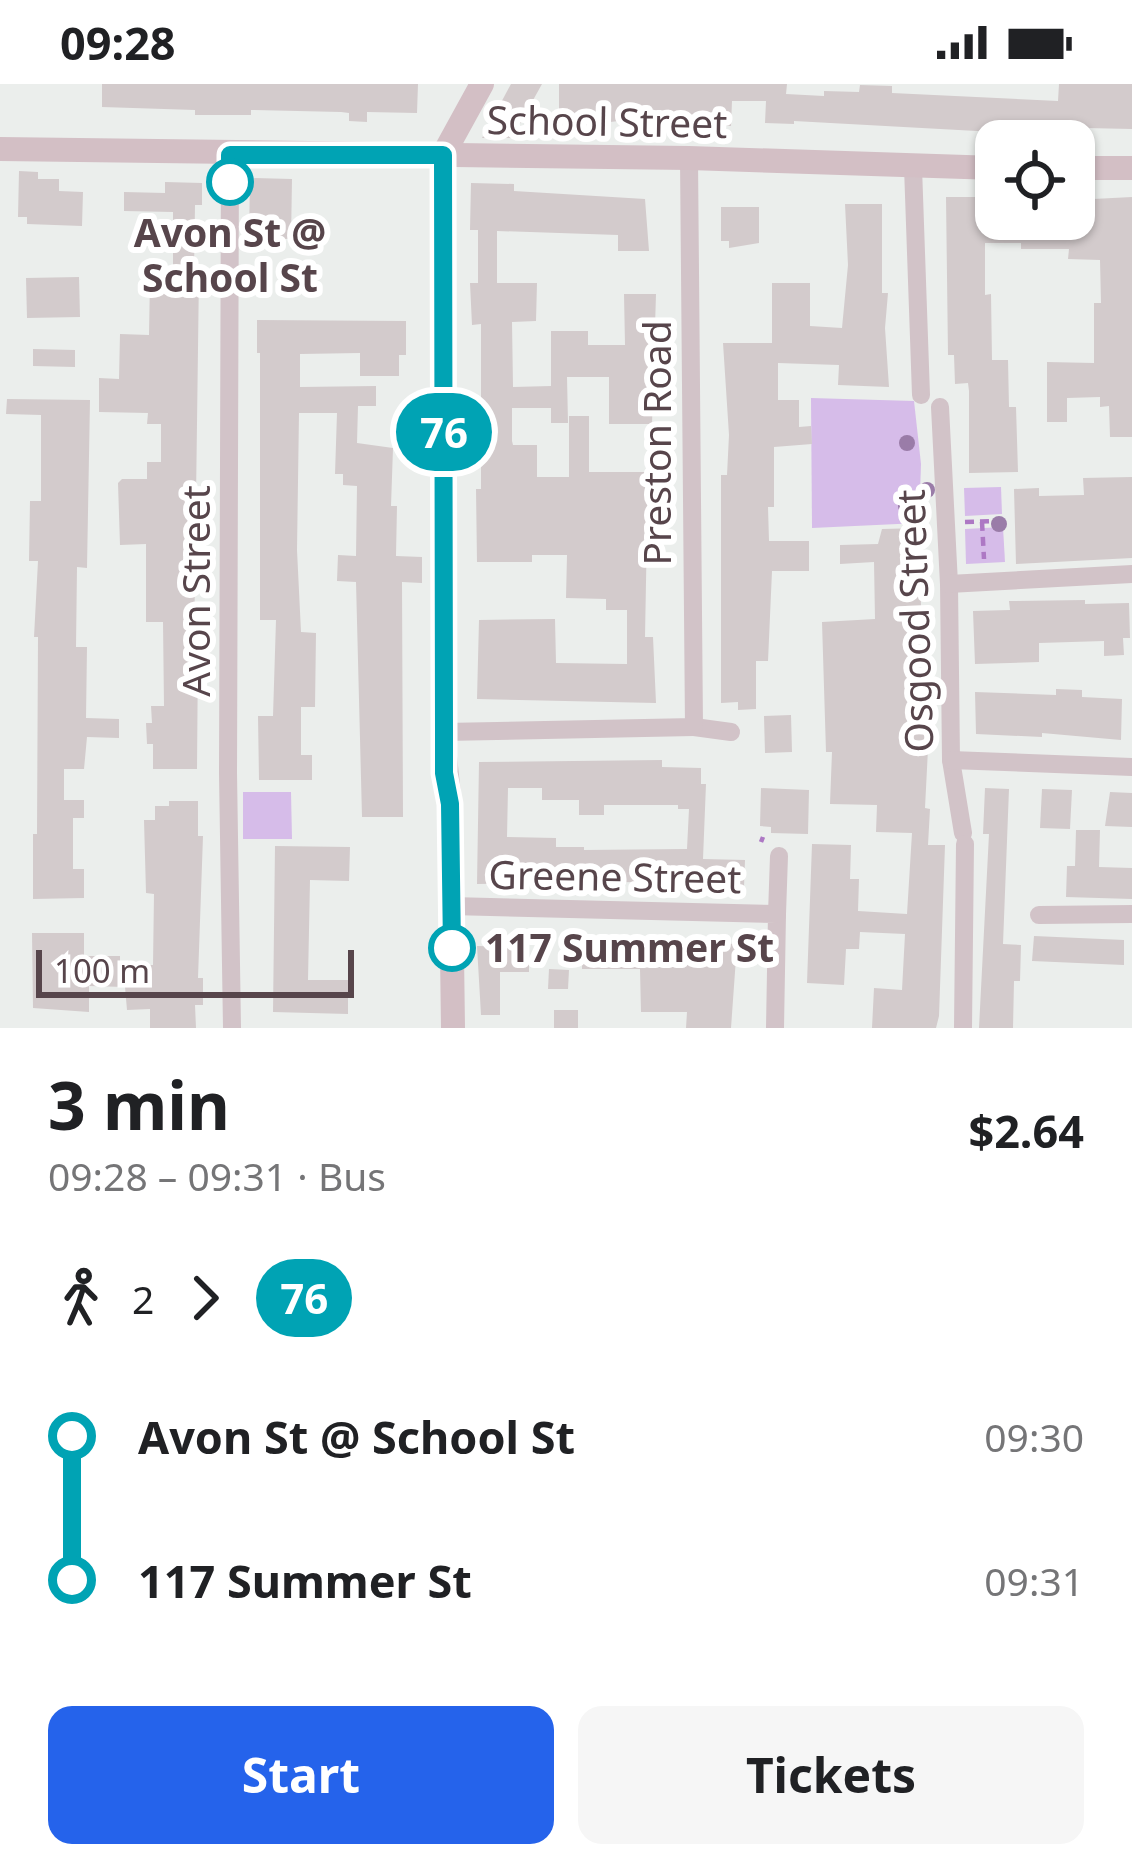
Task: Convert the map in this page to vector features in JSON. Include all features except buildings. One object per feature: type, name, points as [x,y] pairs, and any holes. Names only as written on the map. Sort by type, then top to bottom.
[{"type":"street","points":[[453,1028],[450,804],[444,773],[443,155],[482,84]]},
{"type":"street","name":"School Street","points":[[0,149],[688,158],[975,167]]},
{"type":"street","name":"Avon Street","points":[[230,155],[232,1028]]},
{"type":"street","name":"Preston Road","points":[[688,158],[694,727]]},
{"type":"street","points":[[914,167],[921,395]]},
{"type":"street","points":[[1095,168],[1132,168]]},
{"type":"street","name":"Osgood Street","points":[[940,407],[952,760],[964,838],[963,1028]]},
{"type":"street","points":[[949,584],[1132,574]]},
{"type":"street","points":[[444,732],[694,727],[731,732]]},
{"type":"street","points":[[952,760],[1132,767]]},
{"type":"street","name":"Greene Street","points":[[775,1028],[778,856]]},
{"type":"street","name":"Greene Street","points":[[451,906],[777,914]]},
{"type":"street","points":[[1039,914],[1132,914]]},
{"type":"path","points":[[960,523],[994,521]]},
{"type":"path","points":[[982,522],[984,559]]},
{"type":"shaded area","points":[[811,398],[914,401],[921,464],[919,523],[812,528]]},
{"type":"shaded area","points":[[1001,487],[1002,514],[965,516],[964,488]]},
{"type":"shaded area","points":[[1003,527],[1005,562],[966,564],[965,529]]},
{"type":"shaded area","points":[[243,792],[291,792],[292,839],[243,839]]},
{"type":"bus line","name":"76","points":[[230,182],[230,155],[443,155],[444,773],[450,804],[452,948]]},
{"type":"place","name":"Avon St @ School St","points":[[230,182]]},
{"type":"place","name":"117 Summer St","points":[[452,948]]}]
